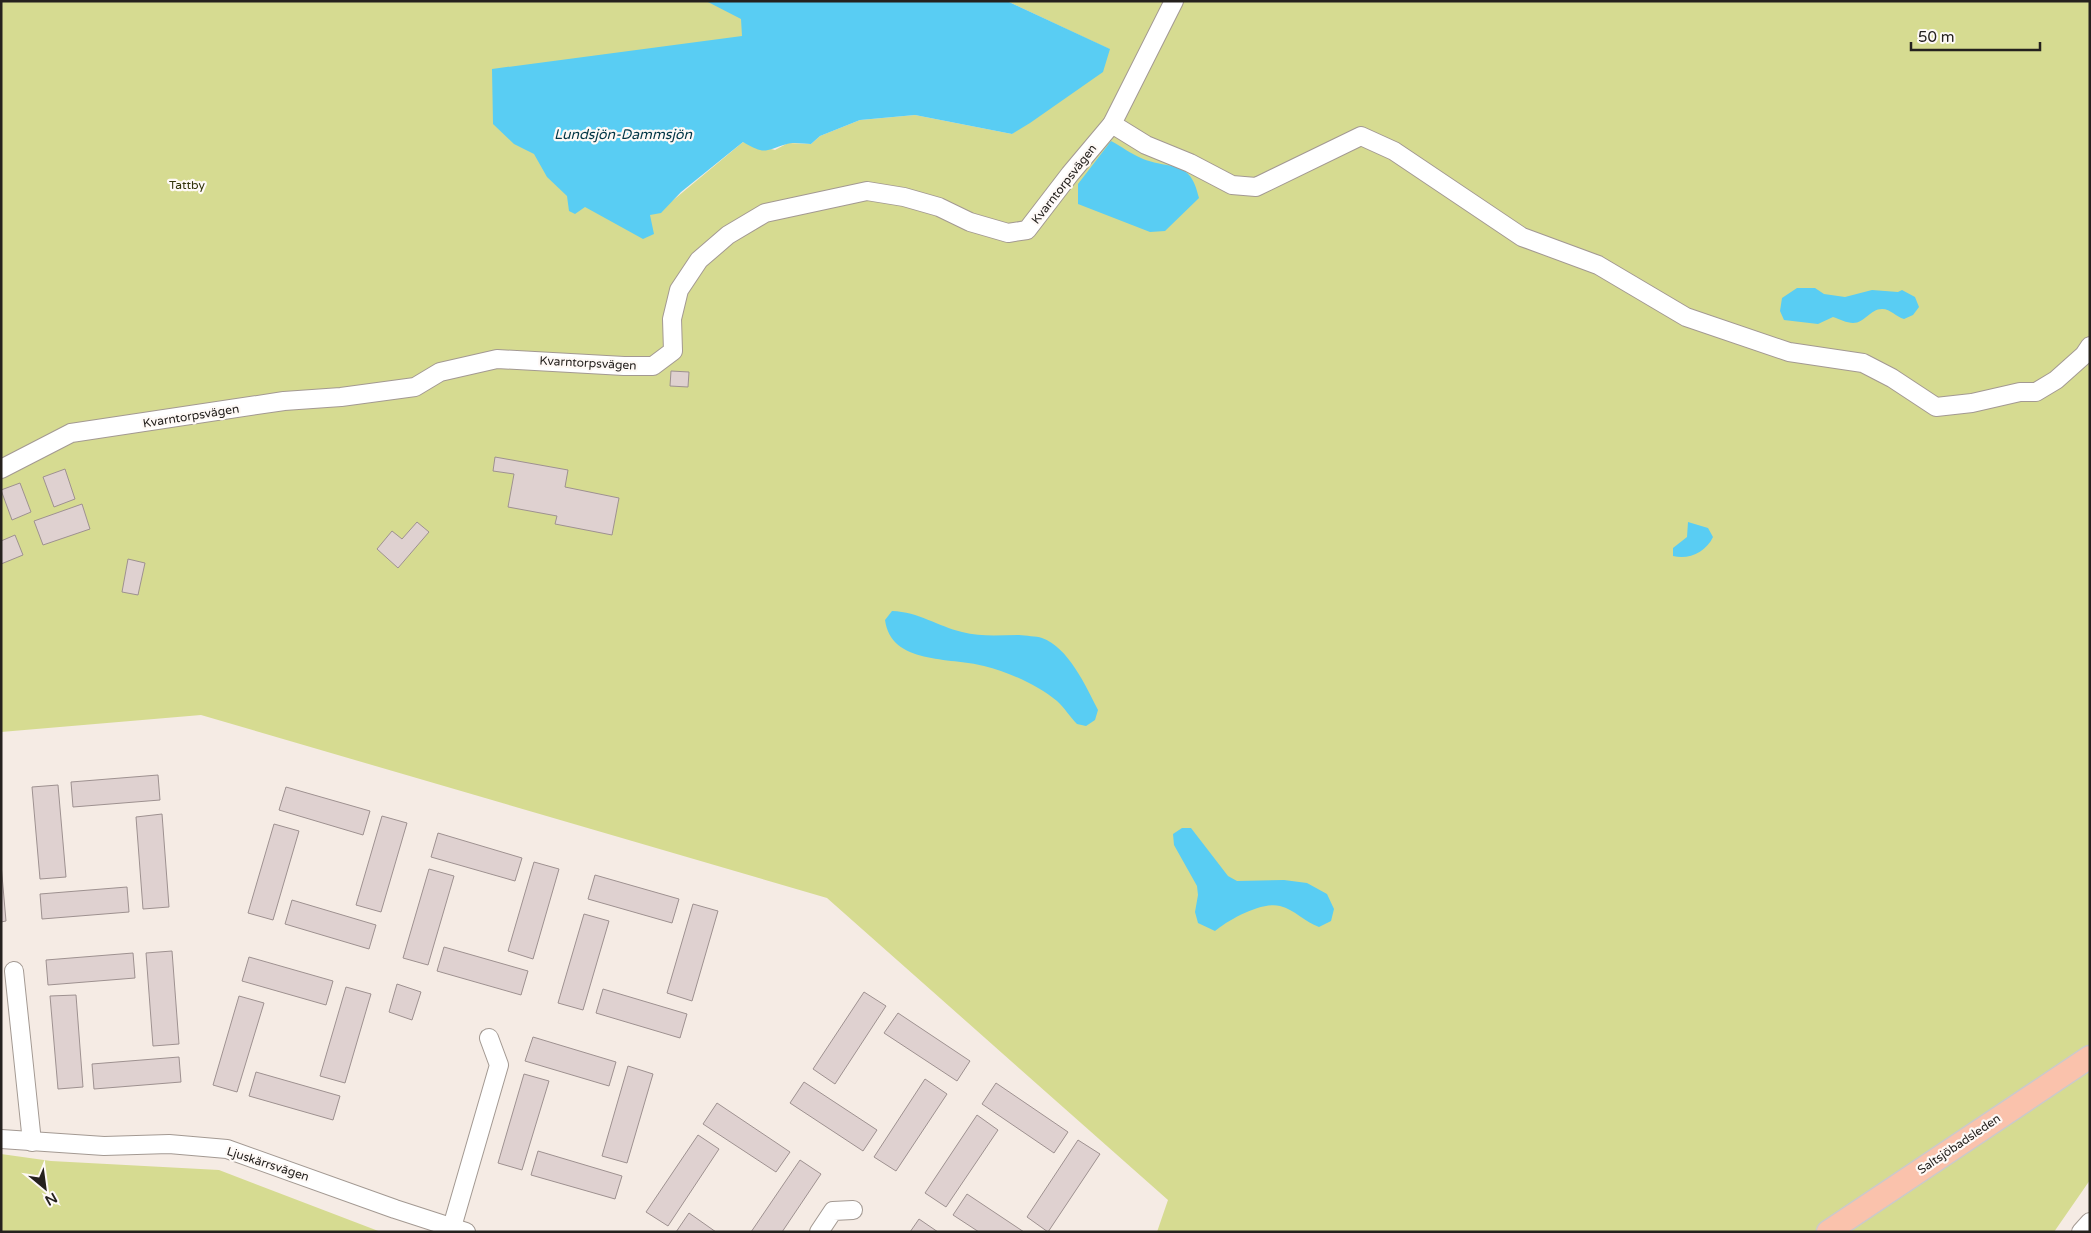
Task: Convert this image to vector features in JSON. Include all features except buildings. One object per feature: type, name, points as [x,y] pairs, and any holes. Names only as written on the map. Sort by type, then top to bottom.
[{"type":"main road","name":"Saltsjöbadsleden","points":[[1828,1232],[2090,1057]]},
{"type":"street","name":"Kvarntorpsvägen","points":[[1,468],[71,433],[284,402],[341,397],[415,387],[440,372],[497,360],[653,366],[673,350],[672,319],[679,290],[699,260],[728,235],[765,213],[867,191],[904,197],[939,207],[970,222],[1008,234],[1027,230],[1112,124],[1174,1]]},
{"type":"street","points":[[1112,124],[1146,145],[1190,162],[1232,185],[1256,187],[1360,136],[1394,150],[1522,237],[1598,265],[1686,317],[1789,352],[1863,363],[1892,378],[1936,406],[1972,403],[2020,392],[2036,392],[2056,380],[2084,355],[2090,346]]},
{"type":"street","points":[[14,971],[32,1142]]},
{"type":"street","points":[[459,1229],[499,1065],[489,1038]]},
{"type":"street","name":"Ljuskärrsvägen","points":[[1,1139],[104,1146],[169,1144],[227,1149],[395,1209],[459,1229]]},
{"type":"street","points":[[819,1232],[834,1211],[853,1210]]},
{"type":"street","points":[[2081,1232],[2090,1222]]},
{"type":"green space","name":"Tattby","points":[[1,1],[828,1],[671,202],[743,142],[775,150],[788,143],[811,144],[820,136],[860,120],[915,115],[1012,134],[1109,49],[1007,1],[2090,1],[2090,1180],[2054,1232],[1157,1232],[1168,1200],[827,898],[201,715],[1,732]]},
{"type":"green space","points":[[1,1154],[51,1161],[219,1170],[381,1232],[1,1232]]},
{"type":"water","name":"Lundsjön-Dammsjön","points":[[706,1],[1007,1],[1110,49],[1103,72],[1012,134],[915,115],[860,120],[820,136],[811,144],[790,143],[769,150],[761,150],[743,142],[681,192],[661,213],[650,215],[654,234],[643,239],[585,207],[575,214],[569,211],[567,196],[547,177],[534,154],[514,144],[493,124],[492,69],[742,36],[741,19]]},
{"type":"water","points":[[1111,141],[1141,158],[1178,168],[1190,176],[1199,198],[1165,231],[1150,232],[1078,204],[1078,184]]},
{"type":"water","points":[[1797,288],[1815,288],[1824,294],[1845,297],[1872,290],[1898,292],[1902,290],[1915,297],[1919,307],[1913,315],[1904,319],[1888,310],[1882,309],[1874,311],[1861,321],[1853,323],[1833,317],[1818,324],[1784,320],[1780,311],[1782,298]]},
{"type":"water","points":[[1688,522],[1708,528],[1713,537],[1706,547],[1696,554],[1685,557],[1673,556],[1673,548],[1687,537]]},
{"type":"water","points":[[892,611],[911,614],[969,634],[1019,635],[1042,638],[1060,650],[1075,668],[1098,710],[1095,720],[1086,726],[1077,724],[1060,703],[1049,695],[1032,684],[1003,672],[984,666],[910,652],[898,645],[890,635],[885,620]]},
{"type":"water","points":[[1182,828],[1191,828],[1228,876],[1237,881],[1284,880],[1307,883],[1327,894],[1334,909],[1331,921],[1319,927],[1285,908],[1273,905],[1246,912],[1215,931],[1198,923],[1195,912],[1198,895],[1197,886],[1174,845],[1173,834]]}]
